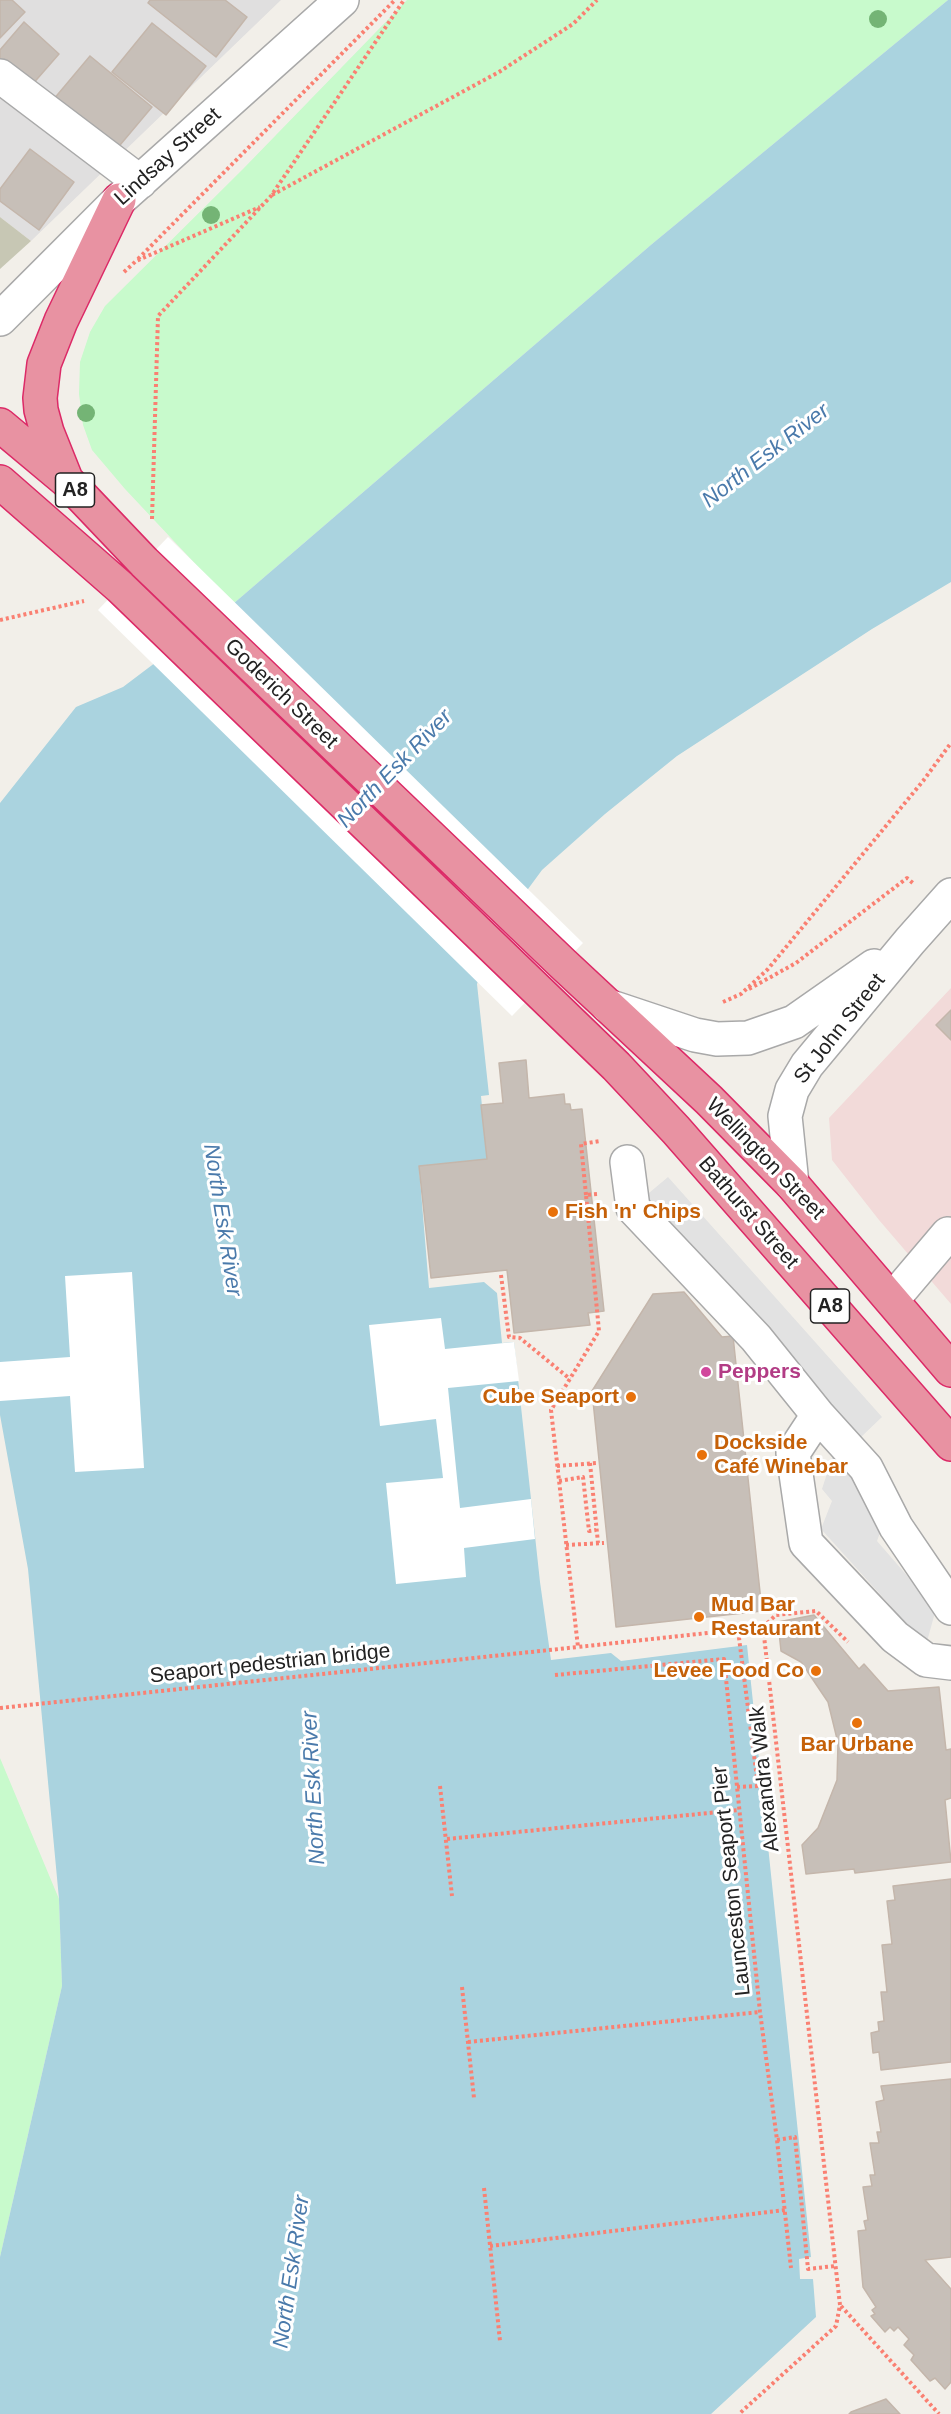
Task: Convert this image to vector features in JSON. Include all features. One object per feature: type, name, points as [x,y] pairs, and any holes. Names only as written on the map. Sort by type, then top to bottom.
[{"type":"highway","points":[[67,481],[47,432],[41,410],[41,382],[44,364],[61,321],[130,191]]},
{"type":"highway","name":"Goderich Street","points":[[0,425],[67,481],[144,562],[562,963]]},
{"type":"highway","name":"Goderich Street","points":[[0,482],[63,536],[107,593],[536,991]]},
{"type":"highway","points":[[0,510],[63,536]]},
{"type":"highway","name":"Wellington Street","points":[[562,963],[709,1100],[792,1184],[951,1370]]},
{"type":"highway","name":"Bathurst Street","points":[[536,991],[616,1066],[676,1130],[951,1444]]},
{"type":"street","name":"Lindsay Street","points":[[0,319],[130,191],[342,0]]},
{"type":"street","points":[[0,76],[130,191]]},
{"type":"street","name":"St John Street","points":[[792,1184],[785,1116],[792,1090],[807,1065],[946,901]]},
{"type":"street","points":[[608,1006],[695,1035],[717,1039],[748,1038],[794,1022],[910,941]]},
{"type":"street","points":[[629,1172],[633,1208],[756,1338],[866,1468],[896,1527],[951,1608]]},
{"type":"street","points":[[892,1300],[950,1232]]},
{"type":"street","points":[[818,1414],[793,1453],[806,1543],[895,1637],[926,1660],[951,1663]]},
{"type":"path","points":[[122,274],[396,0]]},
{"type":"path","points":[[152,524],[158,316],[271,196],[404,0]]},
{"type":"path","points":[[271,196],[499,72],[573,24],[597,0]]},
{"type":"path","points":[[136,261],[260,207]]},
{"type":"path","points":[[0,620],[107,593]]},
{"type":"path","points":[[741,994],[768,969],[951,743]]},
{"type":"path","points":[[713,1006],[741,994],[796,963],[908,878],[946,901]]},
{"type":"path","points":[[629,1172],[616,1192],[586,1195],[599,1331],[551,1410],[578,1647],[764,1627],[771,1620]]},
{"type":"path","points":[[501,1275],[509,1337],[520,1338],[570,1379]]},
{"type":"path","points":[[590,1463],[598,1543]]},
{"type":"path","points":[[557,1466],[597,1463]]},
{"type":"path","points":[[559,1481],[583,1477],[589,1531],[596,1530]]},
{"type":"path","points":[[566,1545],[604,1543]]},
{"type":"path","name":"Alexandra Walk","points":[[739,2414],[836,2326],[840,2305],[764,1627]]},
{"type":"path","points":[[737,1787],[758,1786],[738,1630]]},
{"type":"path","name":"Seaport pedestrian bridge","points":[[0,1708],[578,1647]]},
{"type":"path","name":"Launceston Seaport Pier","points":[[555,1675],[724,1659],[760,2012],[791,2268]]},
{"type":"path","points":[[440,1786],[452,1896]]},
{"type":"path","points":[[447,1839],[739,1809]]},
{"type":"path","points":[[462,1987],[474,2098]]},
{"type":"path","points":[[468,2043],[760,2012]]},
{"type":"path","points":[[777,2140],[795,2137],[808,2269],[835,2266]]},
{"type":"path","points":[[484,2188],[500,2341]]},
{"type":"path","points":[[490,2246],[785,2210]]},
{"type":"path","points":[[840,2305],[939,2414]]},
{"type":"shaded area","points":[[0,0],[281,0],[31,241],[0,217]]},
{"type":"shaded area","points":[[0,217],[31,241],[0,269]]},
{"type":"shaded area","points":[[951,988],[951,1304],[879,1220],[832,1160],[829,1118]]},
{"type":"shaded area","points":[[668,1177],[882,1417],[861,1437],[643,1198]]},
{"type":"shaded area","points":[[834,1452],[884,1522],[877,1541],[936,1609],[926,1645],[821,1529],[832,1501],[822,1489]]},
{"type":"green space","points":[[407,0],[948,0],[652,244],[233,604],[125,489],[92,450],[83,425],[79,394],[80,362],[90,332],[105,306],[243,169]]},
{"type":"green space","points":[[0,1758],[59,1899],[62,1986],[0,2257]]},
{"type":"water","name":"North Esk River","points":[[948,0],[951,0],[951,582],[872,629],[677,756],[605,814],[542,870],[495,934],[477,984],[489,1095],[481,1096],[487,1159],[419,1167],[429,1288],[484,1282],[497,1293],[502,1343],[514,1342],[540,1582],[551,1660],[611,1653],[621,1661],[747,1645],[811,2257],[799,2259],[800,2279],[813,2279],[816,2317],[711,2414],[0,2414],[0,2257],[62,1986],[59,1899],[28,1569],[0,1415],[0,803],[76,707],[123,687],[233,604],[652,244]]},
{"type":"pier","points":[[168,537],[583,943],[512,1016],[98,610]]},
{"type":"pier","points":[[132,1272],[144,1468],[75,1472],[70,1396],[0,1401],[0,1362],[70,1357],[65,1276]]},
{"type":"pier","points":[[441,1318],[445,1349],[514,1342],[519,1381],[448,1388],[460,1508],[531,1499],[535,1539],[464,1548],[466,1577],[396,1584],[386,1483],[443,1478],[436,1419],[380,1426],[369,1325]]},
{"type":"building","points":[[0,0],[12,0],[25,12],[0,38]]},
{"type":"building","points":[[150,0],[225,0],[247,17],[216,57],[148,3]]},
{"type":"building","points":[[24,22],[59,54],[31,86],[0,59],[0,50]]},
{"type":"building","points":[[152,23],[206,66],[166,115],[112,72]]},
{"type":"building","points":[[90,56],[152,107],[115,151],[53,100]]},
{"type":"building","points":[[30,149],[74,182],[39,230],[0,201],[0,189]]},
{"type":"building","points":[[951,1010],[951,1040],[936,1025]]},
{"type":"building","points":[[526,1060],[529,1098],[564,1094],[565,1104],[570,1104],[571,1110],[582,1109],[604,1311],[588,1313],[590,1325],[514,1333],[507,1270],[431,1278],[419,1166],[487,1159],[481,1105],[503,1103],[499,1063]]},
{"type":"building","points":[[684,1292],[722,1337],[733,1336],[762,1611],[616,1627],[592,1391],[653,1294]]},
{"type":"building","points":[[814,1615],[859,1669],[864,1664],[888,1691],[939,1687],[946,1750],[951,1749],[951,1798],[945,1800],[951,1862],[855,1873],[854,1869],[806,1874],[802,1845],[818,1828],[837,1780],[838,1743],[828,1702],[801,1662],[781,1651],[778,1622]]},
{"type":"building","points":[[951,1879],[951,2062],[881,2070],[879,2052],[873,2053],[871,2033],[879,2031],[878,2022],[884,2021],[881,1992],[887,1992],[882,1945],[892,1944],[887,1901],[895,1900],[893,1886]]},
{"type":"building","points":[[951,2079],[951,2257],[925,2260],[951,2289],[951,2382],[945,2389],[935,2378],[930,2381],[911,2360],[914,2355],[904,2345],[909,2339],[898,2327],[894,2331],[890,2327],[885,2332],[871,2316],[875,2314],[872,2310],[876,2307],[863,2287],[858,2231],[866,2230],[864,2221],[868,2220],[863,2187],[872,2186],[870,2175],[875,2175],[870,2143],[879,2143],[877,2132],[881,2132],[876,2102],[884,2100],[881,2086]]},
{"type":"building","points":[[886,2399],[900,2414],[849,2414],[851,2412]]},
{"type":"place","name":"Fish 'n' Chips","points":[[553,1212]]},
{"type":"place","name":"Peppers","points":[[706,1372]]},
{"type":"place","name":"Cube Seaport","points":[[631,1397]]},
{"type":"place","name":"Dockside Café Winebar","points":[[702,1455]]},
{"type":"place","name":"Mud Bar Restaurant","points":[[699,1617]]},
{"type":"place","name":"Levee Food Co","points":[[816,1671]]},
{"type":"place","name":"Bar Urbane","points":[[857,1723]]}]
